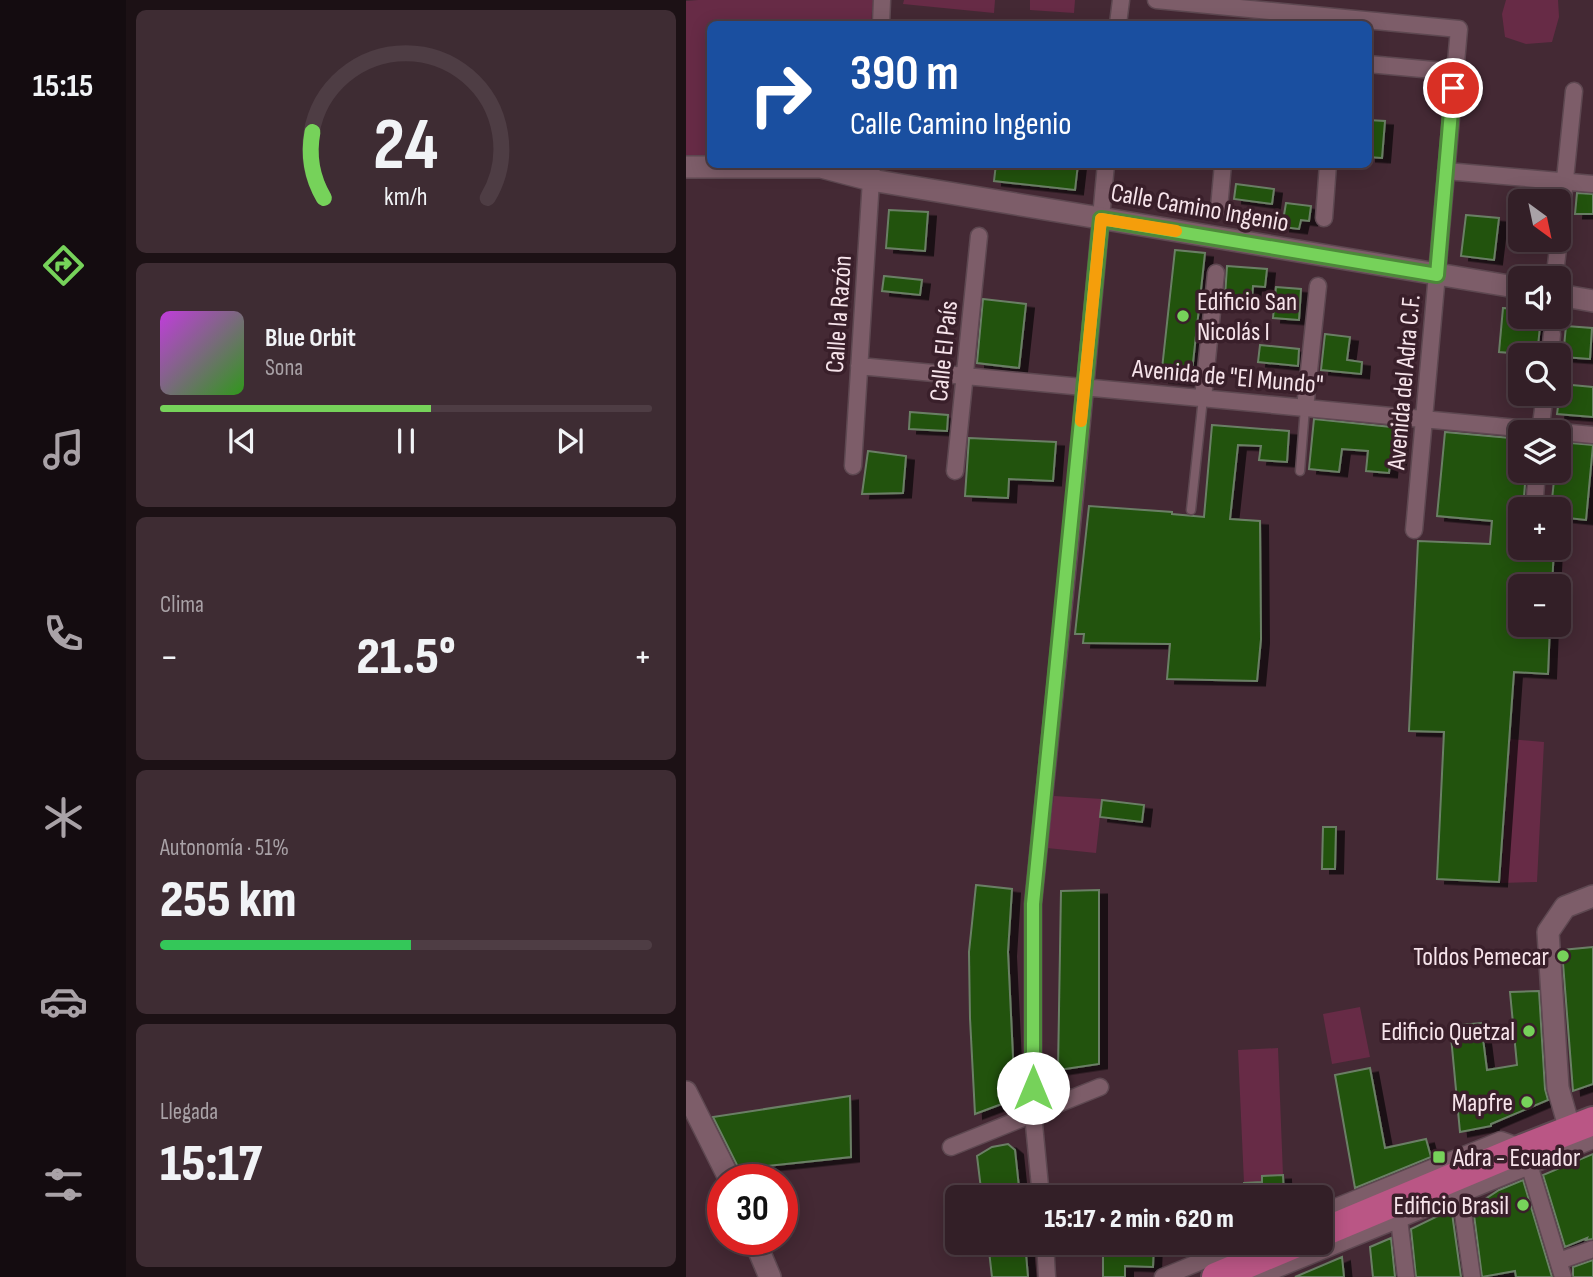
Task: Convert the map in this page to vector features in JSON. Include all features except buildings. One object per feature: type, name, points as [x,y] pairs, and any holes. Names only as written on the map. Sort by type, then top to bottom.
[{"type":"highway","points":[[1333,1228],[1458,1176],[1527,1158],[1585,1131]]},
{"type":"highway","points":[[1216,1277],[1261,1265],[1277,1255]]},
{"type":"street","points":[[881,21],[882,0]]},
{"type":"street","points":[[1118,21],[1121,0]]},
{"type":"street","points":[[1156,0],[1341,21]]},
{"type":"street","points":[[1237,21],[1238,8]]},
{"type":"street","name":"Avenida del Adra C.F.","points":[[1372,23],[1459,29],[1414,530]]},
{"type":"street","points":[[1372,64],[1455,72]]},
{"type":"street","points":[[1564,189],[1574,91]]},
{"type":"street","name":"Calle Camino Ingenio","points":[[686,167],[707,167]]},
{"type":"street","name":"Calle Camino Ingenio","points":[[831,168],[871,172],[1101,219],[1508,286]]},
{"type":"street","points":[[1040,1185],[1033,1114],[1033,904],[1106,168]]},
{"type":"street","points":[[1219,208],[1223,168]]},
{"type":"street","points":[[1324,218],[1328,168]]},
{"type":"street","points":[[1446,171],[1593,184]]},
{"type":"street","name":"Calle la Razón","points":[[853,466],[871,172]]},
{"type":"street","name":"Calle El País","points":[[955,471],[979,236]]},
{"type":"street","points":[[1556,265],[1558,252]]},
{"type":"street","points":[[1203,398],[1216,273]]},
{"type":"street","points":[[1305,408],[1318,286]]},
{"type":"street","points":[[1571,297],[1593,301]]},
{"type":"street","points":[[1551,343],[1552,334]]},
{"type":"street","name":"Avenida de \"El Mundo\"","points":[[859,366],[1508,428]]},
{"type":"street","name":"Avenida de \"El Mundo\"","points":[[1571,433],[1593,435]]},
{"type":"street","points":[[1585,1131],[1558,1088],[1548,932],[1565,907],[1593,896]]},
{"type":"street","points":[[1565,907],[1593,906]]},
{"type":"street","points":[[951,1147],[1100,1087]]},
{"type":"street","points":[[686,1092],[722,1164]]},
{"type":"street","points":[[1333,1208],[1501,1140],[1527,1158],[1561,1269],[1593,1249]]},
{"type":"street","points":[[1163,1277],[1261,1265],[1527,1158]]},
{"type":"street","points":[[1458,1176],[1472,1277]]},
{"type":"street","points":[[1397,1201],[1406,1277]]},
{"type":"street","points":[[761,1255],[770,1277]]},
{"type":"street","points":[[1046,1255],[1047,1277]]},
{"type":"lane","points":[[1191,510],[1203,398]]},
{"type":"lane","points":[[1300,471],[1305,408]]},
{"type":"shaded area","points":[[873,0],[871,21],[707,21],[707,157],[686,156],[686,1]]},
{"type":"shaded area","points":[[904,0],[995,0],[994,13],[903,4]]},
{"type":"shaded area","points":[[1030,0],[1075,0],[1074,13],[1030,10]]},
{"type":"shaded area","points":[[1506,0],[1558,0],[1559,17],[1552,42],[1526,44],[1505,37],[1502,14]]},
{"type":"shaded area","points":[[1510,739],[1544,742],[1537,882],[1501,883]]},
{"type":"shaded area","points":[[1054,796],[1102,799],[1096,853],[1047,848]]},
{"type":"shaded area","points":[[1360,1007],[1370,1057],[1332,1064],[1323,1014]]},
{"type":"shaded area","points":[[1278,1048],[1283,1175],[1262,1176],[1262,1182],[1244,1183],[1238,1050]]},
{"type":"slow traffic","points":[[1081,421],[1101,219],[1176,231]]},
{"type":"place","name":"Edificio San Nicolás I","points":[[1183,316]]},
{"type":"place","name":"Toldos Pemecar","points":[[1563,956]]},
{"type":"place","name":"Edificio Quetzal","points":[[1529,1031]]},
{"type":"place","name":"Mapfre","points":[[1527,1102]]},
{"type":"place","name":"Adra - Ecuador","points":[[1439,1157]]},
{"type":"place","name":"Edificio Brasil","points":[[1523,1205]]},
{"type":"route","points":[[1033,1088],[1033,904],[1101,219],[1437,275],[1453,88]]}]
